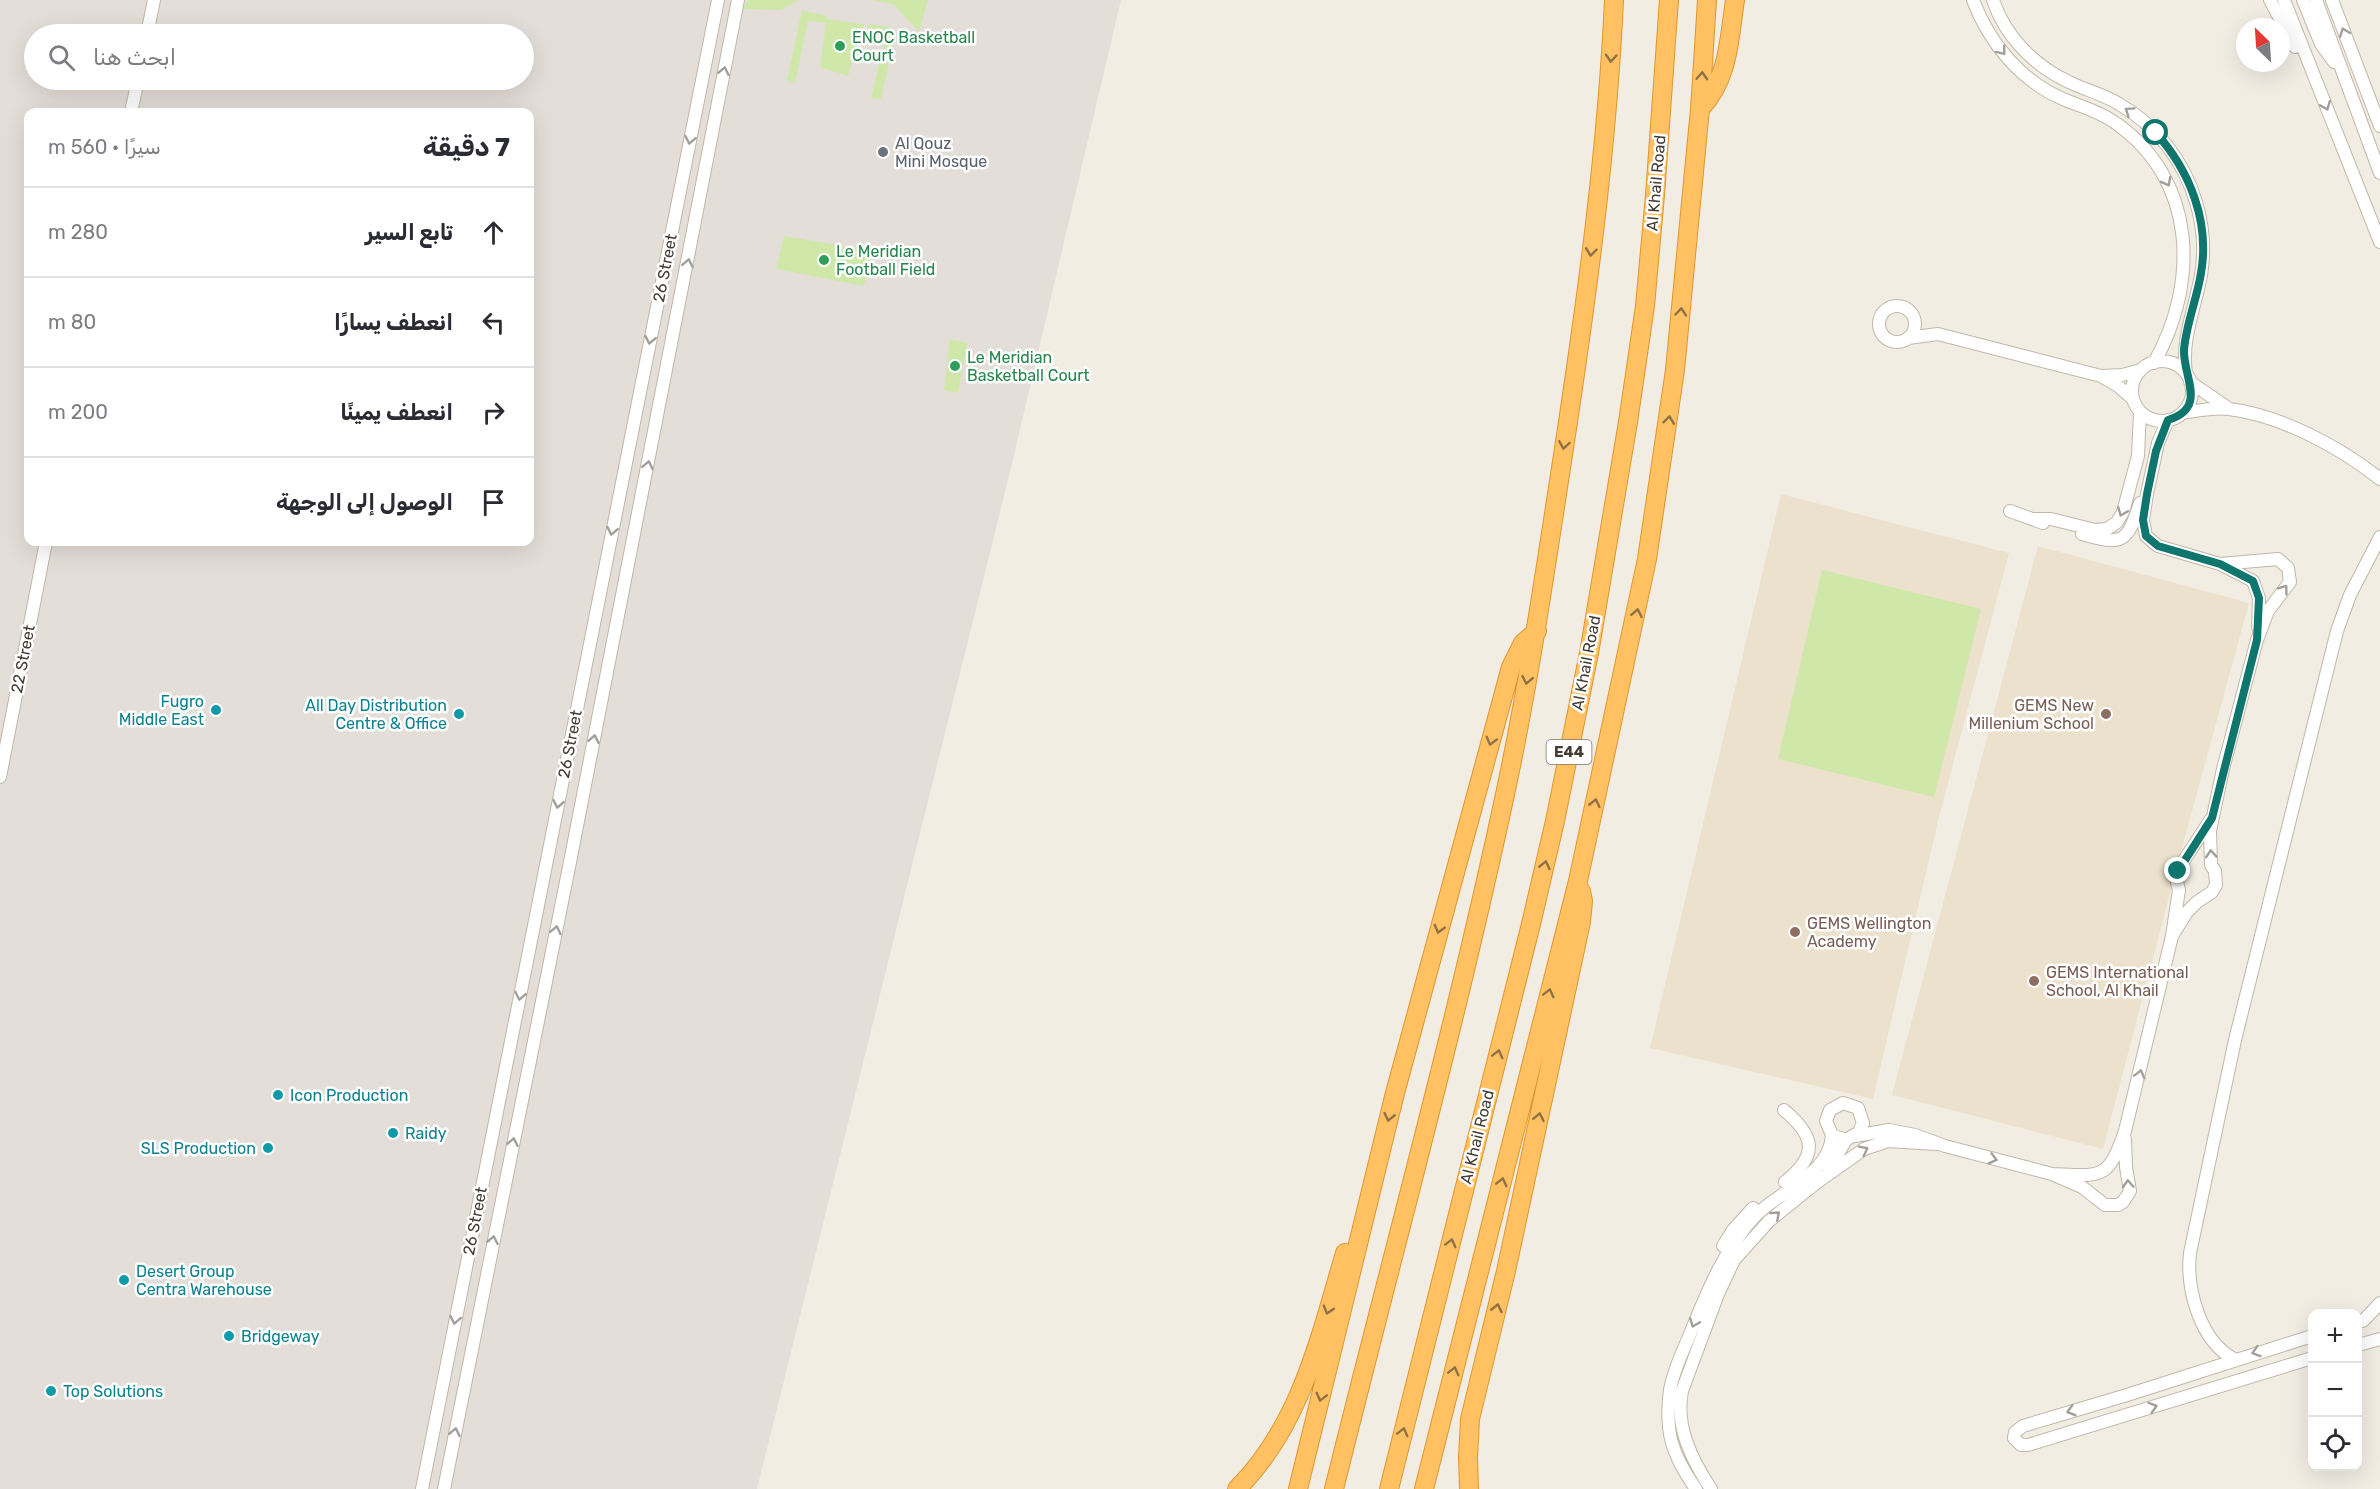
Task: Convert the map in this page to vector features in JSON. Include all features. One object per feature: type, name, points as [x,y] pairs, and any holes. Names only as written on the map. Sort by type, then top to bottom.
[{"type":"highway","points":[[1334,1489],[1473,938],[1506,790],[1536,631],[1570,408],[1607,126],[1614,0]]},
{"type":"highway","name":"Al Khail Road","points":[[1389,1489],[1531,924],[1555,821],[1589,653],[1645,306],[1669,0]]},
{"type":"highway","points":[[1424,1489],[1578,881],[1635,622],[1658,496],[1675,370],[1700,109],[1707,0]]},
{"type":"highway","points":[[1700,109],[1712,95],[1724,72],[1735,0]]},
{"type":"highway","points":[[1298,1489],[1395,1093],[1511,667],[1518,650],[1536,631]]},
{"type":"highway","points":[[1469,1489],[1470,1419],[1506,1272],[1581,922],[1583,901],[1578,881]]},
{"type":"highway","points":[[1237,1489],[1265,1456],[1297,1403],[1355,1222],[1371,1198]]},
{"type":"street","points":[[149,24],[154,0]]},
{"type":"street","name":"26 Street","points":[[422,1489],[718,0]]},
{"type":"street","name":"26 Street","points":[[444,1489],[738,0]]},
{"type":"street","points":[[1973,0],[1995,41],[2018,69],[2054,94],[2103,115],[2128,132],[2149,153],[2172,190],[2182,233],[2183,278],[2177,309],[2154,363]]},
{"type":"street","points":[[1993,0],[2010,33],[2029,55],[2065,80],[2105,96],[2132,112],[2156,133],[2181,168],[2197,204],[2203,244],[2201,274],[2185,339],[2190,402],[2182,413]]},
{"type":"street","points":[[2270,0],[2291,42],[2304,52]]},
{"type":"street","points":[[2284,0],[2380,242]]},
{"type":"street","points":[[2303,0],[2321,44],[2340,67]]},
{"type":"street","points":[[2316,0],[2380,173]]},
{"type":"street","points":[[2332,0],[2380,126]]},
{"type":"street","points":[[132,108],[136,90]]},
{"type":"street","points":[[1938,334],[1908,338],[1899,342],[1890,341],[1880,332],[1878,323],[1881,314],[1893,306],[1906,309],[1938,334],[2101,376],[2118,386],[2133,399],[2140,412],[2153,420],[2168,420],[2182,413],[2229,409],[2276,421],[2311,435],[2380,480]]},
{"type":"street","points":[[1908,338],[1914,327],[1912,315]]},
{"type":"street","points":[[2101,376],[2122,375],[2141,370],[2154,363],[2168,362],[2181,368],[2188,378],[2229,409]]},
{"type":"street","points":[[2133,399],[2133,384],[2141,370]]},
{"type":"street","points":[[2036,519],[2050,519],[2095,530],[2107,529],[2117,522],[2123,512],[2138,456],[2140,412]]},
{"type":"street","points":[[2168,420],[2156,451],[2143,525],[2150,540],[2158,546],[2220,564],[2253,581],[2260,604],[2257,640]]},
{"type":"street","points":[[2010,511],[2048,525],[2113,541],[2123,538],[2130,532],[2140,502],[2147,494]]},
{"type":"street","points":[[2234,1359],[2220,1350],[2209,1336],[2193,1298],[2189,1271],[2190,1252],[2242,1012],[2337,631],[2350,595],[2380,537]]},
{"type":"street","name":"22 Street","points":[[0,777],[45,546]]},
{"type":"street","points":[[2172,936],[2187,912],[2212,892],[2216,885],[2217,878],[2211,865],[2212,818],[2257,640],[2268,611],[2290,582],[2288,568],[2284,562],[2271,558],[2247,563],[2220,564]]},
{"type":"street","points":[[591,636],[600,645],[612,646]]},
{"type":"street","points":[[2052,1174],[2086,1175],[2103,1172],[2113,1160],[2125,1131],[2172,936],[2179,890],[2176,878],[2178,871],[2212,818]]},
{"type":"street","points":[[1696,1489],[1682,1468],[1669,1430],[1668,1410],[1675,1370],[1718,1270],[1732,1245],[1756,1215],[1818,1167],[1828,1152],[1832,1135],[1827,1126],[1827,1115],[1834,1106],[1844,1103],[1858,1108],[1863,1118],[1862,1128],[1851,1138],[1816,1183]]},
{"type":"street","points":[[1718,1270],[1716,1263],[1720,1252],[1733,1230],[1756,1205],[1796,1173],[1806,1159],[1808,1141],[1806,1132],[1796,1119],[1784,1110]]},
{"type":"street","points":[[1832,1135],[1851,1138],[1880,1131],[1899,1131],[1936,1144],[2052,1174],[2082,1187],[2105,1205],[2118,1205],[2123,1202],[2130,1191],[2125,1161],[2125,1131]]},
{"type":"street","points":[[1711,1489],[1683,1433],[1680,1401],[1718,1294],[1734,1260],[1742,1254],[1769,1221],[1852,1156],[1875,1144],[1903,1140],[1936,1144]]},
{"type":"street","points":[[1720,1489],[1702,1459],[1694,1439],[1688,1419],[1687,1400],[1742,1254]]},
{"type":"street","points":[[2362,1320],[2380,1303]]},
{"type":"street","points":[[2362,1321],[2380,1316]]},
{"type":"street","points":[[2200,1370],[2209,1354],[2209,1336]]},
{"type":"street","points":[[2308,1337],[2019,1427],[2014,1438],[2018,1444],[2028,1445],[2308,1360]]},
{"type":"shaded area","points":[[0,0],[1121,0],[1009,476],[757,1489],[0,1489]]},
{"type":"shaded area","points":[[1781,494],[2009,553],[1939,817],[1873,1099],[1650,1048]]},
{"type":"shaded area","points":[[2038,546],[2249,603],[2103,1149],[1892,1095]]},
{"type":"green space","points":[[748,0],[799,0],[781,10],[741,9]]},
{"type":"green space","points":[[872,0],[928,0],[919,32],[893,4]]},
{"type":"green space","name":"ENOC Basketball Court","points":[[802,10],[827,16],[827,19],[864,24],[848,76],[820,67],[826,23],[808,21],[795,83],[787,80]]},
{"type":"green space","points":[[869,24],[890,27],[895,34],[881,99],[871,98],[886,35],[868,31]]},
{"type":"green space","name":"Le Meridian Football Field","points":[[784,236],[872,251],[864,286],[776,269]]},
{"type":"green space","name":"Le Meridian Basketball Court","points":[[950,339],[967,343],[958,393],[944,390]]},
{"type":"green space","points":[[1822,570],[1981,609],[1934,797],[1778,759]]},
{"type":"place","name":"ENOC Basketball Court","points":[[840,46]]},
{"type":"place","name":"Al Qouz Mini Mosque","points":[[883,152]]},
{"type":"place","name":"Le Meridian Football Field","points":[[824,260]]},
{"type":"place","name":"Le Meridian Basketball Court","points":[[955,366]]},
{"type":"place","name":"Fugro Middle East","points":[[216,710]]},
{"type":"place","name":"All Day Distribution Centre & Office","points":[[459,714]]},
{"type":"place","name":"GEMS New Millenium School","points":[[2106,714]]},
{"type":"place","name":"GEMS Wellington Academy","points":[[1795,932]]},
{"type":"place","name":"GEMS International School, Al Khail","points":[[2034,981]]},
{"type":"place","name":"Icon Production","points":[[278,1095]]},
{"type":"place","name":"Raidy","points":[[393,1133]]},
{"type":"place","name":"SLS Production","points":[[268,1148]]},
{"type":"place","name":"Desert Group Centra Warehouse","points":[[124,1280]]},
{"type":"place","name":"Bridgeway","points":[[229,1336]]},
{"type":"place","name":"Top Solutions","points":[[51,1391]]},
{"type":"route","points":[[2156,133],[2174,155],[2193,192],[2202,229],[2203,259],[2185,339],[2184,363],[2192,389],[2190,402],[2182,413],[2168,420],[2160,436],[2147,494],[2143,525],[2146,536],[2158,546],[2220,564],[2253,581],[2260,604],[2257,640],[2212,818],[2178,871]]}]
